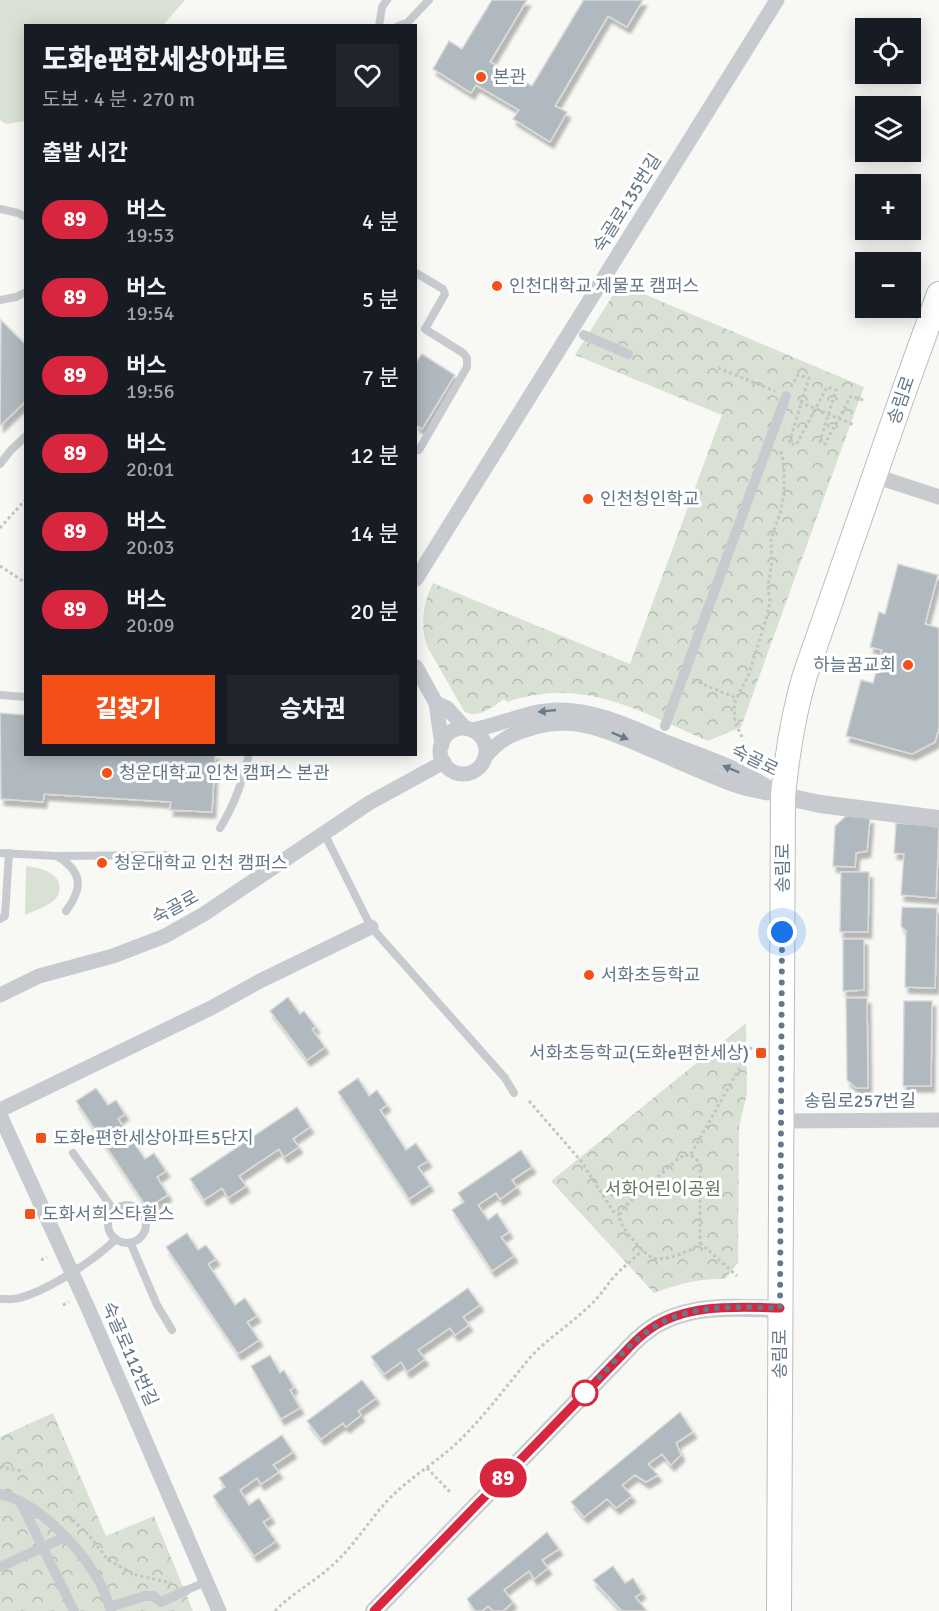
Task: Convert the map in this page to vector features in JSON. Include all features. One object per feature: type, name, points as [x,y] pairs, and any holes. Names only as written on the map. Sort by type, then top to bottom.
[{"type":"main road","name":"송림로","points":[[779,1611],[783,796],[788,752],[799,695],[939,294]]},
{"type":"street","name":"숙골로135번길","points":[[417,577],[777,0]]},
{"type":"street","points":[[584,335],[628,354]]},
{"type":"street","points":[[664,726],[786,396]]},
{"type":"street","points":[[875,476],[939,497]]},
{"type":"street","points":[[417,669],[436,703],[444,762]]},
{"type":"street","points":[[436,703],[447,708],[468,729],[477,733],[485,744],[485,757]]},
{"type":"street","name":"숙골로","points":[[442,744],[454,730],[495,725],[541,711],[586,712],[603,716],[742,773],[783,796]]},
{"type":"street","name":"숙골로","points":[[0,995],[39,976],[113,956],[165,936],[204,914],[369,803],[444,762],[453,771],[466,774],[478,768],[498,743],[519,732],[556,722],[578,724],[607,731],[743,788],[783,796]]},
{"type":"street","points":[[783,796],[820,804],[939,819]]},
{"type":"street","points":[[0,1110],[211,1008],[260,981],[371,927]]},
{"type":"street","name":"숙골로112번길","points":[[0,1115],[72,1272],[219,1611]]},
{"type":"street","name":"송림로257번길","points":[[782,1121],[939,1120]]},
{"type":"street","points":[[374,1611],[623,1354],[651,1328],[670,1318],[711,1308],[780,1308]]},
{"type":"street","points":[[0,1494],[20,1501],[46,1519],[65,1537],[95,1574],[110,1609],[145,1596],[153,1596],[163,1607],[185,1591]]},
{"type":"street","points":[[20,1501],[74,1611]]},
{"type":"street","points":[[0,1567],[65,1537]]},
{"type":"lane","points":[[379,24],[382,8],[387,0]]},
{"type":"lane","points":[[404,24],[429,0]]},
{"type":"lane","points":[[0,209],[24,216]]},
{"type":"lane","points":[[417,274],[443,289],[445,294],[425,329],[463,353],[467,358],[467,367],[417,450]]},
{"type":"lane","points":[[0,300],[24,293]]},
{"type":"lane","points":[[0,464],[24,438]]},
{"type":"lane","points":[[0,695],[24,697]]},
{"type":"lane","points":[[220,828],[241,787],[249,756]]},
{"type":"lane","points":[[324,832],[371,927],[505,1078],[514,1093]]},
{"type":"lane","points":[[0,919],[5,916],[4,853],[56,856],[168,855]]},
{"type":"lane","points":[[56,856],[75,870],[78,881],[78,892],[66,911]]},
{"type":"lane","points":[[73,1153],[113,1209]]},
{"type":"lane","points":[[126,1204],[140,1209],[144,1215],[146,1229],[138,1241],[125,1244],[116,1239],[109,1228],[113,1209],[126,1204]]},
{"type":"lane","points":[[0,1299],[11,1300],[29,1295],[92,1260],[116,1239]]},
{"type":"lane","points":[[131,1244],[157,1305],[172,1330]]},
{"type":"lane","points":[[185,1591],[207,1581]]},
{"type":"path","points":[[786,396],[798,375],[809,378],[789,443],[796,445],[827,387],[836,390],[820,442],[825,444],[851,396],[863,400]]},
{"type":"path","points":[[742,737],[735,722],[734,705],[748,677],[767,620],[770,606],[768,580],[772,561],[771,539],[782,504],[784,465],[782,454],[770,442]]},
{"type":"path","points":[[0,528],[24,504]]},
{"type":"path","points":[[0,566],[24,582]]},
{"type":"path","points":[[683,676],[736,698]]},
{"type":"path","points":[[690,1155],[698,1160],[701,1171],[700,1243],[695,1248],[664,1259],[652,1257],[622,1225],[620,1215],[625,1206],[679,1158],[690,1155],[752,1046]]},
{"type":"path","points":[[529,1101],[581,1161],[613,1211],[620,1215]]},
{"type":"path","points":[[700,1243],[737,1276]]},
{"type":"path","points":[[275,1611],[294,1593],[328,1570],[342,1557],[379,1509],[426,1467],[459,1442],[540,1348],[586,1310],[643,1250]]},
{"type":"path","points":[[41,1260],[47,1257]]},
{"type":"path","points":[[63,1305],[69,1302]]},
{"type":"path","points":[[0,1467],[24,1471]]},
{"type":"path","points":[[426,1467],[450,1492]]},
{"type":"path","points":[[68,1516],[88,1534],[108,1560],[148,1579],[170,1583],[180,1579]]},
{"type":"green space","points":[[0,0],[185,0],[164,24],[24,24],[24,121],[6,124],[0,120]]},
{"type":"green space","points":[[620,284],[864,387],[741,727],[708,741],[634,709],[610,700],[586,695],[561,693],[535,695],[507,702],[504,699],[480,713],[469,713],[464,711],[427,646],[425,638],[424,614],[433,583],[630,664],[722,415],[575,355]]},
{"type":"green space","points":[[26,866],[50,873],[56,878],[60,889],[57,897],[51,903],[25,915]]},
{"type":"green space","name":"서화어린이공원","points":[[746,1023],[747,1093],[739,1127],[738,1263],[725,1279],[689,1282],[654,1293],[551,1181]]},
{"type":"green space","points":[[53,1413],[106,1536],[154,1516],[193,1611],[0,1611],[0,1437]]},
{"type":"building","name":"본관","points":[[492,0],[527,0],[490,62],[532,86],[582,0],[643,0],[627,27],[608,16],[555,106],[567,112],[550,142],[513,119],[519,110],[476,85],[471,93],[433,69],[449,41],[462,49]]},
{"type":"building","points":[[1,320],[24,343],[24,403],[0,426]]},
{"type":"building","points":[[422,354],[455,375],[422,429],[417,426],[417,361]]},
{"type":"building","name":"하늘꿈교회","points":[[898,564],[938,575],[925,624],[939,628],[939,728],[935,742],[912,754],[846,736],[861,680],[873,683],[882,650],[870,647],[879,612],[885,614]]},
{"type":"building","name":"청운대학교 인천 캠퍼스 본관","points":[[0,713],[24,715],[24,756],[215,756],[212,812],[170,810],[171,802],[44,794],[43,802],[1,799]]},
{"type":"building","points":[[846,816],[870,818],[867,851],[856,853],[855,867],[833,866],[835,826]]},
{"type":"building","points":[[896,823],[939,826],[936,898],[901,895],[904,854],[894,853]]},
{"type":"building","points":[[841,872],[869,872],[868,932],[840,932]]},
{"type":"building","points":[[902,907],[937,908],[935,988],[905,987],[906,931],[901,926]]},
{"type":"building","points":[[843,939],[864,939],[864,990],[843,991]]},
{"type":"building","points":[[288,997],[300,1014],[304,1011],[316,1027],[312,1029],[325,1047],[307,1060],[270,1011]]},
{"type":"building","points":[[846,998],[867,998],[868,1088],[856,1088],[847,1080]]},
{"type":"building","points":[[904,1001],[932,1001],[931,1086],[903,1086]]},
{"type":"building","points":[[358,1078],[369,1096],[377,1090],[387,1105],[380,1110],[406,1150],[416,1143],[428,1161],[418,1167],[430,1185],[409,1199],[338,1092]]},
{"type":"building","points":[[96,1088],[108,1105],[116,1100],[125,1114],[118,1119],[145,1159],[154,1153],[166,1171],[157,1177],[168,1195],[147,1208],[76,1101]]},
{"type":"building","points":[[297,1107],[310,1127],[293,1139],[299,1147],[284,1157],[279,1149],[239,1176],[246,1186],[228,1198],[222,1188],[204,1200],[190,1179]]},
{"type":"building","points":[[521,1150],[532,1167],[512,1180],[517,1187],[500,1199],[496,1193],[478,1205],[488,1220],[497,1213],[509,1232],[501,1237],[514,1256],[492,1271],[452,1210],[464,1202],[458,1193]]},
{"type":"building","points":[[187,1233],[198,1250],[206,1245],[216,1259],[208,1264],[235,1305],[245,1298],[257,1316],[247,1322],[259,1340],[238,1354],[166,1247]]},
{"type":"building","points":[[468,1288],[480,1305],[463,1317],[469,1325],[455,1335],[450,1328],[418,1350],[425,1359],[407,1372],[401,1362],[384,1374],[371,1357]]},
{"type":"building","points":[[270,1355],[280,1373],[284,1370],[294,1387],[290,1390],[300,1408],[281,1419],[251,1366]]},
{"type":"building","points":[[362,1380],[376,1398],[358,1411],[361,1415],[346,1427],[343,1423],[321,1439],[307,1421]]},
{"type":"building","points":[[680,1412],[693,1432],[676,1443],[681,1455],[671,1465],[662,1454],[648,1464],[658,1475],[646,1482],[635,1475],[622,1485],[632,1496],[616,1508],[607,1499],[584,1517],[571,1502]]},
{"type":"building","points":[[282,1435],[293,1452],[273,1465],[279,1472],[261,1484],[257,1478],[240,1490],[249,1505],[259,1498],[271,1517],[263,1522],[276,1541],[254,1556],[213,1496],[225,1487],[219,1478]]},
{"type":"building","points":[[547,1532],[559,1549],[542,1560],[548,1568],[534,1579],[529,1571],[504,1590],[513,1602],[503,1611],[493,1611],[488,1606],[482,1611],[475,1611],[467,1599]]},
{"type":"building","points":[[613,1566],[625,1583],[633,1578],[642,1593],[635,1597],[647,1611],[622,1611],[593,1580]]},
{"type":"bus line","name":"89","points":[[374,1611],[623,1354],[651,1328],[670,1318],[711,1308],[780,1308]]},
{"type":"place","name":"본관","points":[[481,77]]},
{"type":"place","name":"인천대학교 제물포 캠퍼스","points":[[497,286]]},
{"type":"place","name":"인천청인학교","points":[[588,499]]},
{"type":"place","name":"하늘꿈교회","points":[[908,665]]},
{"type":"place","name":"청운대학교 인천 캠퍼스 본관","points":[[107,773]]},
{"type":"place","name":"청운대학교 인천 캠퍼스","points":[[102,863]]},
{"type":"place","name":"서화초등학교","points":[[589,975]]},
{"type":"place","name":"서화초등학교(도화e편한세상)","points":[[761,1053]]},
{"type":"place","name":"도화e편한세상아파트5단지","points":[[41,1138]]},
{"type":"place","name":"도화서희스타힐스","points":[[30,1214]]},
{"type":"route","points":[[585,1393],[635,1342],[651,1328],[670,1318],[711,1308],[780,1308],[782,932]]}]
